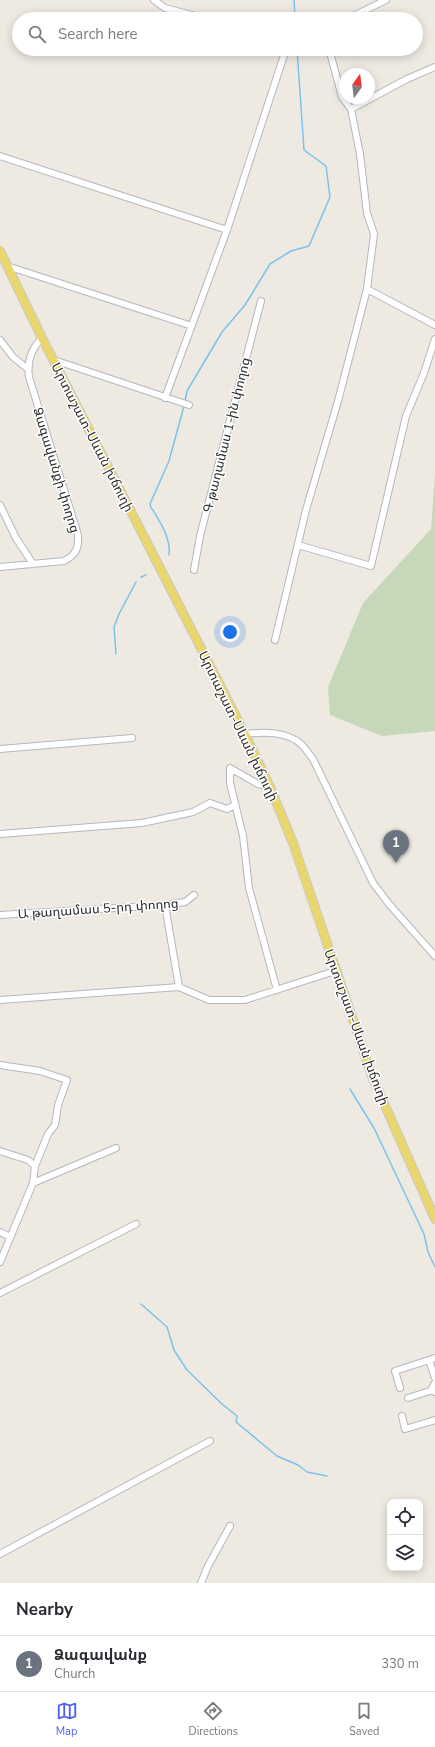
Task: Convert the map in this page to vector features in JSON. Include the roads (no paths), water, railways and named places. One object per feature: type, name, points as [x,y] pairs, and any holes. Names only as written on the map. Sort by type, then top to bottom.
[{"type":"main road","name":"Արտաշատ-Սևան խճուղի","points":[[0,251],[42,338],[245,734],[270,787],[292,843],[372,1076],[435,1220]]},
{"type":"street","points":[[154,0],[165,8],[180,12]]},
{"type":"street","points":[[361,12],[386,0]]},
{"type":"street","points":[[165,398],[227,230],[284,56]]},
{"type":"street","points":[[275,640],[306,510],[338,401],[367,289],[374,234],[367,213],[360,154],[351,109],[342,97],[331,56]]},
{"type":"street","points":[[351,109],[407,78],[435,67]]},
{"type":"street","points":[[0,156],[227,230]]},
{"type":"street","points":[[7,266],[192,326]]},
{"type":"street","points":[[367,289],[435,325]]},
{"type":"street","name":"Գ թաղամաս 1-ին փողոց","points":[[194,570],[200,536],[261,301]]},
{"type":"street","name":"Ձագավանքի փողոց","points":[[0,567],[64,561],[75,553],[79,545],[78,535],[29,377],[28,369],[33,350],[42,338]]},
{"type":"street","points":[[298,545],[370,566],[406,416],[424,373],[435,338]]},
{"type":"street","points":[[0,340],[13,357],[28,369]]},
{"type":"street","points":[[54,360],[189,405]]},
{"type":"street","points":[[0,505],[16,538],[33,564]]},
{"type":"street","points":[[245,734],[262,732],[286,735],[301,744],[313,759],[373,883],[389,904],[435,956]]},
{"type":"street","points":[[0,749],[132,738]]},
{"type":"street","points":[[270,787],[258,784],[230,768],[230,783],[243,836],[249,888],[277,990]]},
{"type":"street","points":[[0,834],[142,823],[193,812],[210,803],[227,810],[236,805]]},
{"type":"street","name":"Ա թաղամաս 5-րդ փողոց","points":[[0,915],[165,906],[185,902],[194,895]]},
{"type":"street","points":[[165,906],[179,987]]},
{"type":"street","points":[[0,1000],[179,987],[209,1000],[245,1000],[335,971]]},
{"type":"street","points":[[0,1065],[40,1071],[67,1080],[58,1106],[55,1125],[48,1134],[35,1166],[33,1184],[0,1262]]},
{"type":"street","points":[[33,1184],[116,1148]]},
{"type":"street","points":[[0,1151],[28,1160],[35,1166]]},
{"type":"street","points":[[0,1292],[136,1224]]},
{"type":"street","points":[[0,1232],[10,1236]]},
{"type":"street","points":[[400,1388],[395,1371],[432,1359],[435,1378]]},
{"type":"street","points":[[408,1398],[434,1391],[433,1386],[435,1383]]},
{"type":"street","points":[[402,1416],[405,1429],[435,1420]]},
{"type":"street","points":[[0,1554],[210,1441]]},
{"type":"street","points":[[201,1583],[208,1566],[230,1526]]},
{"type":"waterway","points":[[294,0],[295,12]]},
{"type":"waterway","points":[[185,402],[187,391],[222,332],[245,305],[270,264],[291,251],[309,246],[330,197],[326,166],[304,150],[297,56]]},
{"type":"waterway","points":[[169,555],[167,537],[150,504],[169,461],[184,406]]},
{"type":"waterway","points":[[141,577],[146,575]]},
{"type":"waterway","points":[[116,654],[114,627],[119,614],[136,582]]},
{"type":"waterway","points":[[350,1089],[374,1128],[424,1234],[428,1252],[435,1267]]},
{"type":"waterway","points":[[141,1304],[167,1327],[174,1350],[187,1370],[222,1404],[237,1416],[236,1422],[277,1456],[298,1465],[307,1472],[327,1476]]},
{"type":"place","name":"Ձագավանք","points":[[396,863]]}]
